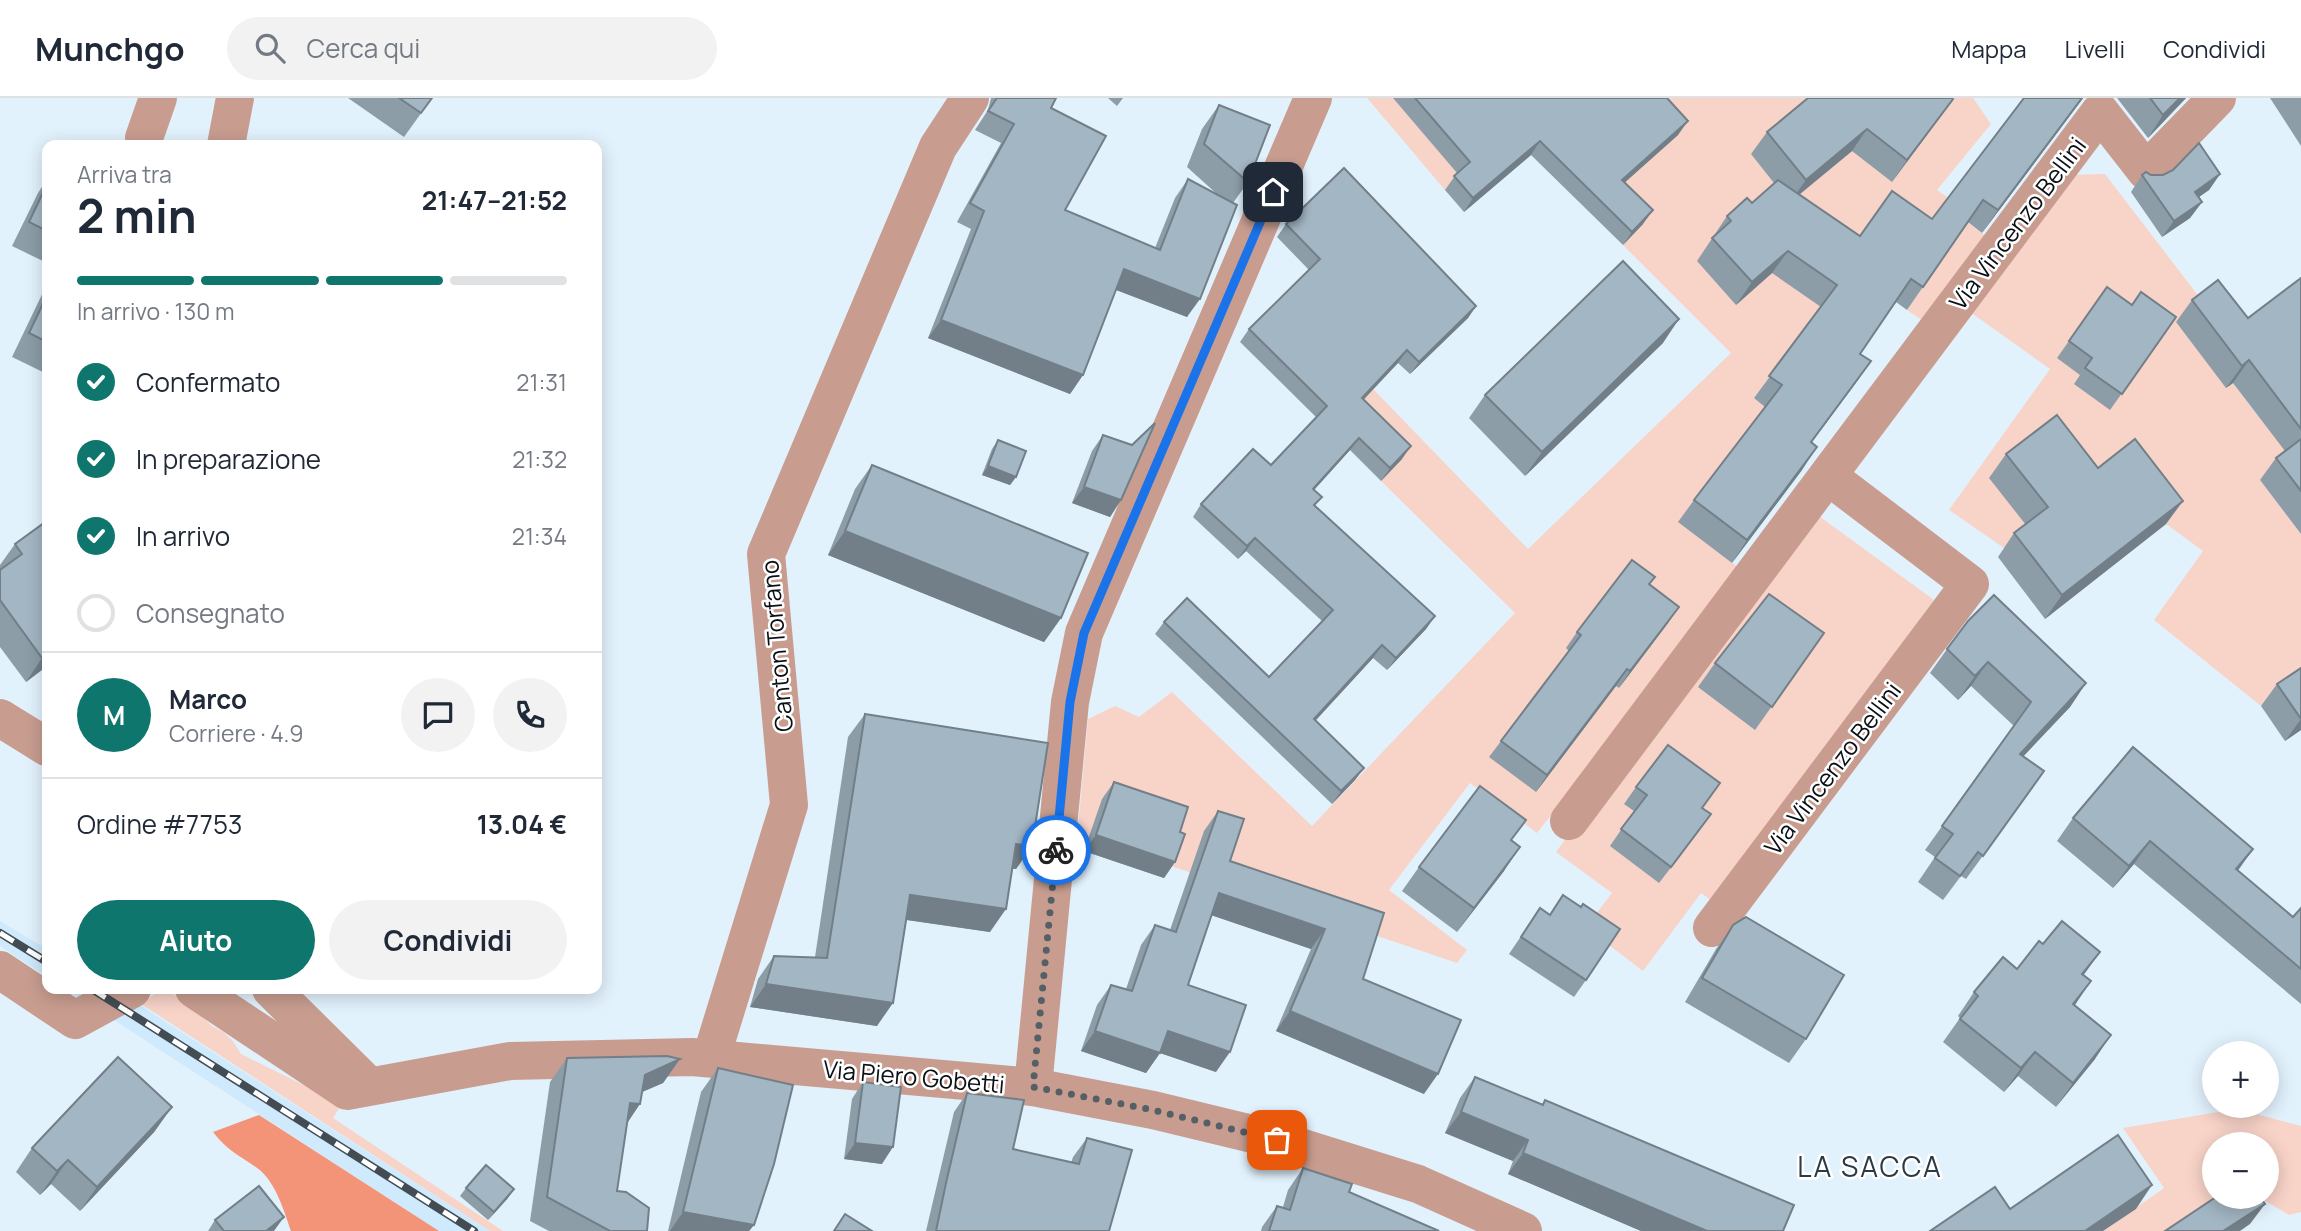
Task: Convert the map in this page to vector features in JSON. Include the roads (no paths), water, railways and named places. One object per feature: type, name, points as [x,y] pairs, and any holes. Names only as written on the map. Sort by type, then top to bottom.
[{"type":"street","points":[[144,138],[158,98]]},
{"type":"street","points":[[227,140],[235,98]]},
{"type":"street","name":"Canton Torfano","points":[[711,1058],[789,806],[766,554],[938,147],[970,98]]},
{"type":"street","points":[[1033,1087],[1070,702],[1084,633],[1313,98]]},
{"type":"street","name":"Via Vincenzo Bellini","points":[[1569,821],[1828,476],[2094,105],[2146,171],[2217,98]]},
{"type":"street","name":"Via Vincenzo Bellini","points":[[1712,928],[1970,584],[1828,476]]},
{"type":"street","points":[[0,718],[42,744]]},
{"type":"street","points":[[0,970],[75,1020],[123,994]]},
{"type":"street","name":"Via Piero Gobetti","points":[[202,994],[347,1091],[509,1061],[692,1057],[1033,1087],[1153,1110],[1277,1140],[1418,1184],[1523,1231]]},
{"type":"street","points":[[276,994],[370,1087]]},
{"type":"railway","points":[[0,933],[42,959]]},
{"type":"railway","points":[[100,994],[474,1231]]},
{"type":"district","name":"LA SACCA","points":[[1870,1166]]}]
